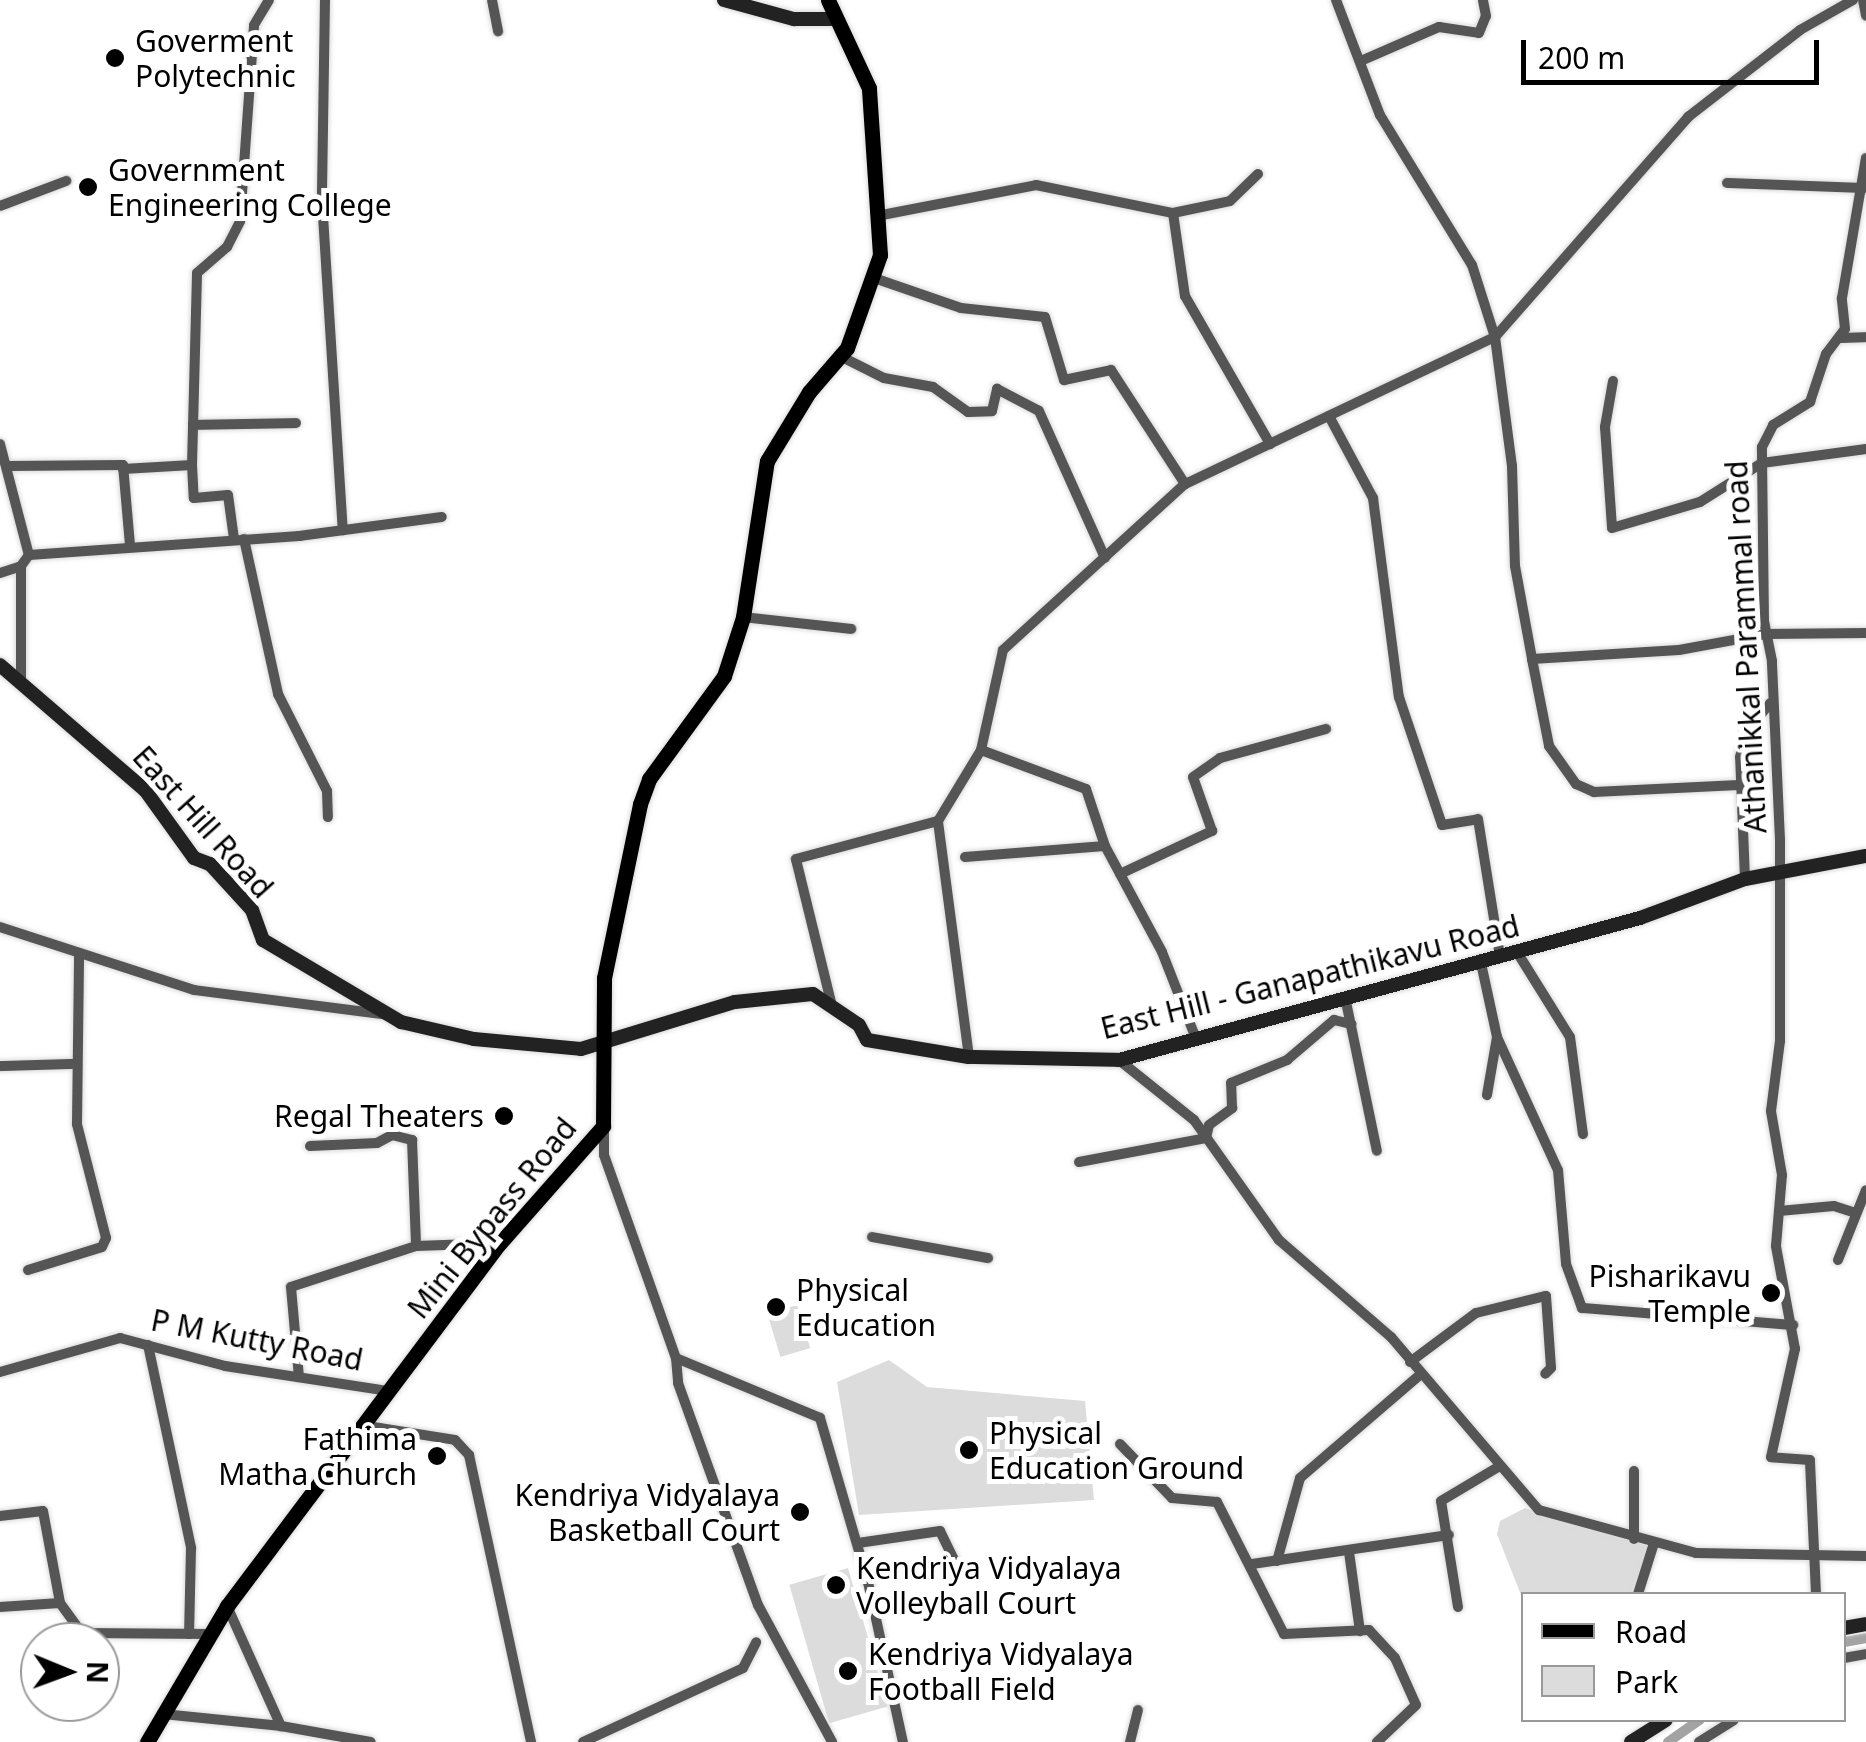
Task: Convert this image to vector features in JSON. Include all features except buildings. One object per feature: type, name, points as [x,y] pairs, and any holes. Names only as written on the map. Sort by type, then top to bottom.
[{"type":"main road","points":[[724,0],[794,18],[831,19]]},
{"type":"main road","name":"Mini Bypass Road","points":[[147,1742],[226,1606],[367,1426],[500,1243],[604,1126],[604,978],[640,804],[649,778],[724,676],[744,616],[767,461],[778,436],[840,356],[874,278],[882,214],[870,88],[831,19],[828,0]]},
{"type":"main road","name":"East Hill Road","points":[[0,665],[146,790],[194,858],[210,864],[252,910],[263,940],[389,1014],[474,1039],[581,1049],[602,1043]]},
{"type":"main road","name":"East Hill - Ganapathikavu Road","points":[[832,1006],[860,1025],[867,1040],[968,1057],[1119,1060],[1195,1036],[1518,952],[1745,879],[1866,856]]},
{"type":"main road","points":[[602,1043],[764,996],[813,994],[832,1006]]},
{"type":"main road","points":[[1631,1742],[1663,1722]]},
{"type":"street","points":[[269,0],[254,26],[240,221],[228,247],[197,273],[194,498],[228,495],[278,694],[328,790],[328,817]]},
{"type":"street","points":[[325,0],[322,200],[343,530]]},
{"type":"street","points":[[492,0],[498,31]]},
{"type":"street","points":[[1336,0],[1380,115],[1472,265],[1495,337],[1512,466],[1514,566],[1550,746],[1576,784],[1594,792],[1739,786]]},
{"type":"street","points":[[1362,60],[1439,27],[1479,34],[1486,16],[1483,0]]},
{"type":"street","points":[[968,1057],[938,821],[981,750],[1003,650],[1185,484],[1495,337],[1688,117],[1800,30],[1853,0]]},
{"type":"street","points":[[1862,0],[1866,16]]},
{"type":"street","name":"Athanikkal Parammal road","points":[[1814,1556],[1810,1460],[1771,1456],[1795,1349],[1776,1246],[1782,1175],[1771,1110],[1780,1041],[1780,871],[1770,703],[1772,661],[1766,634],[1762,463],[1768,430],[1803,412],[1839,338],[1866,158]]},
{"type":"street","points":[[882,214],[1036,185],[1174,213],[1230,201],[1258,174]]},
{"type":"street","points":[[0,206],[66,181]]},
{"type":"street","points":[[1727,183],[1800,190],[1864,188]]},
{"type":"street","points":[[1174,213],[1176,273],[1185,296],[1270,444]]},
{"type":"street","points":[[874,278],[962,308],[1045,317],[1064,380],[1111,370],[1185,484]]},
{"type":"street","points":[[1839,338],[1866,338]]},
{"type":"street","points":[[840,356],[884,378],[933,387],[968,412],[992,411],[997,388],[1039,411],[1104,558]]},
{"type":"street","points":[[1613,381],[1605,427],[1612,528],[1700,502],[1762,463],[1866,449]]},
{"type":"street","points":[[1330,416],[1373,498],[1399,697],[1442,825],[1478,819],[1500,956]]},
{"type":"street","points":[[193,425],[296,423]]},
{"type":"street","points":[[0,444],[28,555]]},
{"type":"street","points":[[8,466],[124,469],[192,464]]},
{"type":"street","points":[[124,469],[130,545]]},
{"type":"street","points":[[0,573],[20,566],[28,555],[343,530],[442,517]]},
{"type":"street","points":[[20,566],[21,683]]},
{"type":"street","points":[[744,616],[851,629]]},
{"type":"street","points":[[1532,659],[1680,650],[1766,634],[1866,633]]},
{"type":"street","points":[[1745,879],[1739,786],[1746,732],[1770,703]]},
{"type":"street","points":[[1120,874],[1212,832],[1193,777],[1220,758],[1326,730]]},
{"type":"street","points":[[981,750],[1086,789],[1105,846],[1162,952],[1195,1036]]},
{"type":"street","points":[[832,1006],[796,860],[938,821]]},
{"type":"street","points":[[964,858],[1105,846]]},
{"type":"street","points":[[0,926],[79,956],[194,990],[389,1014]]},
{"type":"street","points":[[1518,952],[1570,1037],[1583,1134]]},
{"type":"street","points":[[28,1270],[102,1246],[106,1238],[76,1124],[74,1064],[79,956]]},
{"type":"street","points":[[1481,962],[1497,1037],[1558,1170],[1566,1264],[1582,1308],[1793,1325]]},
{"type":"street","points":[[1344,997],[1376,1151]]},
{"type":"street","points":[[1206,1138],[1209,1124],[1232,1108],[1231,1083],[1287,1060],[1334,1020],[1352,1024]]},
{"type":"street","points":[[1486,1095],[1497,1037]]},
{"type":"street","points":[[1119,1060],[1168,1095],[1206,1138],[1279,1240],[1410,1362],[1539,1510],[1634,1540],[1696,1553],[1866,1556]]},
{"type":"street","points":[[0,1066],[74,1064]]},
{"type":"street","points":[[604,1126],[604,1155],[676,1358],[678,1382],[758,1605],[832,1742]]},
{"type":"street","points":[[310,1146],[377,1143],[392,1134],[412,1140],[416,1246]]},
{"type":"street","points":[[1079,1162],[1206,1138]]},
{"type":"street","points":[[1838,1260],[1866,1190]]},
{"type":"street","points":[[1779,1212],[1834,1206],[1855,1213]]},
{"type":"street","points":[[872,1238],[988,1258]]},
{"type":"street","points":[[299,1378],[291,1287],[416,1246],[500,1243]]},
{"type":"street","points":[[1410,1362],[1476,1313],[1546,1296],[1551,1368],[1545,1374]]},
{"type":"street","name":"P M Kutty Road","points":[[0,1372],[120,1338],[299,1378],[389,1391]]},
{"type":"street","points":[[148,1344],[191,1548],[190,1634]]},
{"type":"street","points":[[676,1358],[820,1418],[858,1544],[904,1742]]},
{"type":"street","points":[[1276,1561],[1300,1478],[1421,1374]]},
{"type":"street","points":[[367,1426],[455,1440],[469,1454],[531,1742]]},
{"type":"street","points":[[1120,1444],[1172,1498],[1216,1502],[1252,1564],[1284,1634],[1369,1630],[1395,1658],[1416,1697],[1416,1705],[1377,1742]]},
{"type":"street","points":[[1458,1607],[1441,1502],[1498,1466]]},
{"type":"street","points":[[1634,1471],[1634,1540]]},
{"type":"street","points":[[0,1516],[43,1510],[60,1603],[82,1634],[211,1634]]},
{"type":"street","points":[[858,1544],[940,1532],[959,1570]]},
{"type":"street","points":[[1252,1564],[1449,1535]]},
{"type":"street","points":[[1639,1592],[1654,1543]]},
{"type":"street","points":[[1349,1552],[1360,1631]]},
{"type":"street","points":[[1814,1556],[1816,1592]]},
{"type":"street","points":[[0,1607],[60,1603]]},
{"type":"street","points":[[226,1606],[280,1726]]},
{"type":"street","points":[[583,1742],[744,1668],[756,1642]]},
{"type":"street","points":[[1130,1742],[1138,1710]]},
{"type":"street","points":[[163,1714],[280,1726],[370,1742]]},
{"type":"street","points":[[1699,1742],[1731,1722]]},
{"type":"green space","points":[[797,1305],[810,1348],[781,1357],[767,1314]]},
{"type":"green space","name":"Physical Education Ground","points":[[889,1360],[927,1387],[1085,1401],[1094,1500],[859,1515],[837,1382]]},
{"type":"green space","points":[[1525,1508],[1648,1546],[1633,1592],[1521,1595],[1497,1534],[1500,1521]]},
{"type":"green space","points":[[848,1568],[888,1706],[829,1723],[789,1585]]},
{"type":"waterway","points":[[1846,1642],[1866,1638]]},
{"type":"waterway","points":[[1668,1742],[1697,1722]]},
{"type":"place","name":"Goverment Polytechnic","points":[[115,58]]},
{"type":"place","name":"Government Engineering College","points":[[88,187]]},
{"type":"place","name":"Regal Theaters","points":[[504,1116]]},
{"type":"place","name":"Pisharikavu Temple","points":[[1771,1293]]},
{"type":"place","name":"Physical Education","points":[[776,1307]]},
{"type":"place","name":"Physical Education Ground","points":[[969,1450]]},
{"type":"place","name":"Fathima Matha Church","points":[[437,1456]]},
{"type":"place","name":"Kendriya Vidyalaya Basketball Court","points":[[800,1512]]},
{"type":"place","name":"Kendriya Vidyalaya Volleyball Court","points":[[836,1585]]},
{"type":"place","name":"Kendriya Vidyalaya Football Field","points":[[848,1671]]}]
